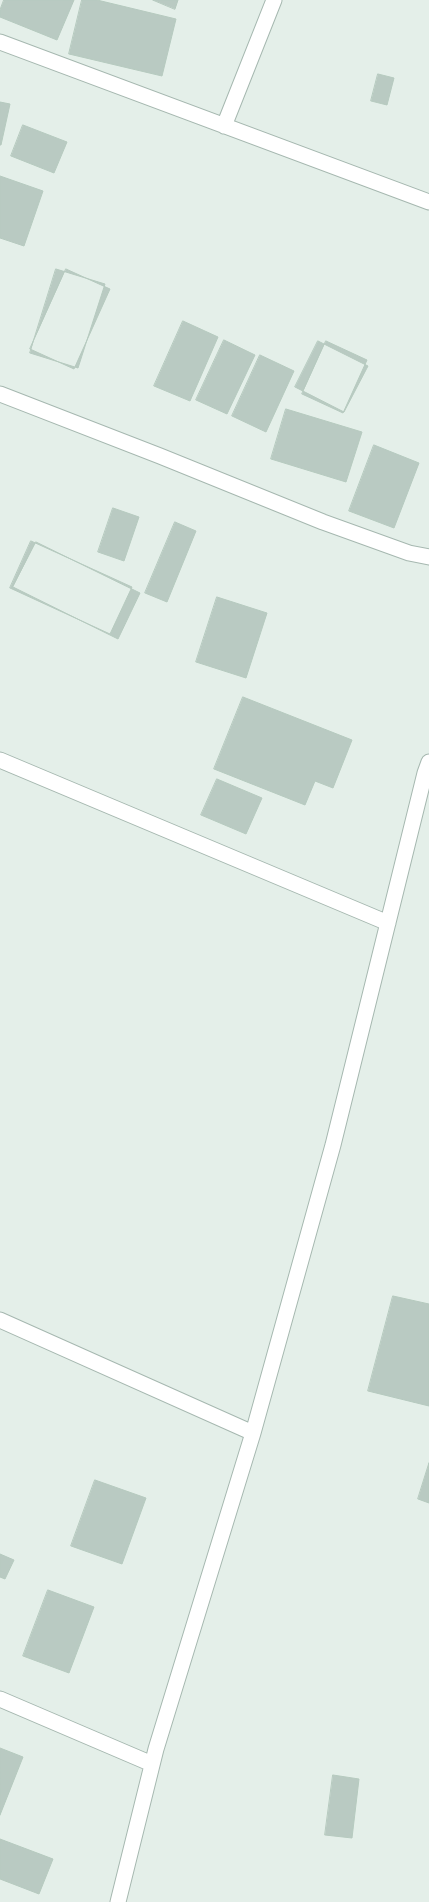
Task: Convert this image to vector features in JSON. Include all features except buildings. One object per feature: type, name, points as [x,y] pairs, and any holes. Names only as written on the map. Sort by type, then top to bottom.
[{"type":"street","points":[[224,126],[274,0]]},
{"type":"street","points":[[0,42],[429,202]]},
{"type":"street","points":[[0,394],[323,522],[408,553],[429,557]]},
{"type":"street","points":[[0,760],[388,923]]},
{"type":"street","points":[[118,1902],[152,1764],[253,1433],[333,1145],[429,762]]},
{"type":"street","points":[[0,1320],[253,1433]]},
{"type":"street","points":[[0,1700],[152,1764]]}]
